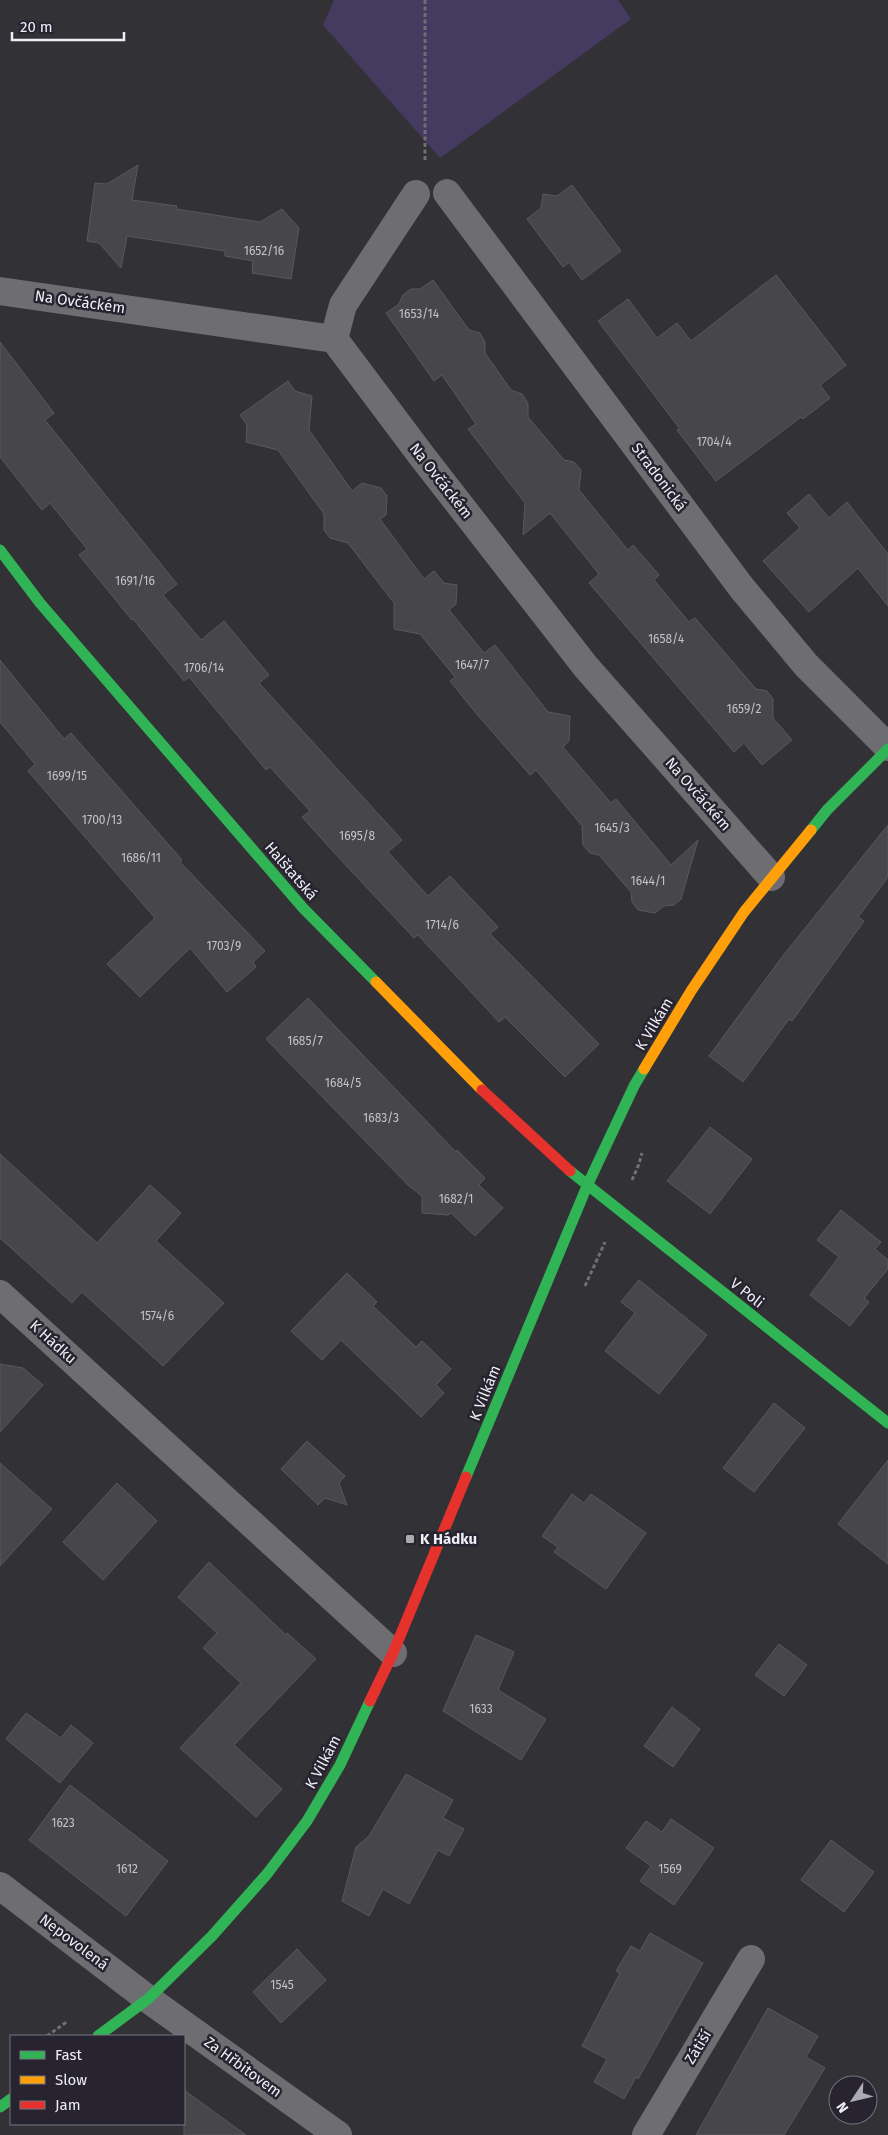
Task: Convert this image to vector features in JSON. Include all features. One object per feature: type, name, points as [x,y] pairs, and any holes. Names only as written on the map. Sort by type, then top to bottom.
[{"type":"street","points":[[334,339],[343,305],[421,182]]},
{"type":"street","name":"Stradonická","points":[[447,192],[741,587],[806,665],[888,748]]},
{"type":"street","name":"Na Ovčáckém","points":[[0,291],[334,339],[421,455],[586,667],[771,877]]},
{"type":"street","name":"Halštatská","points":[[0,550],[40,603],[303,908],[467,1076],[519,1126],[587,1186]]},
{"type":"street","name":"K Vilkám","points":[[99,2035],[148,1999],[212,1936],[267,1874],[307,1821],[340,1764],[393,1653],[587,1186],[634,1086],[691,991],[744,912],[827,810],[888,748]]},
{"type":"street","name":"V Poli","points":[[587,1186],[888,1423]]},
{"type":"street","name":"K Hádku","points":[[0,1294],[393,1653]]},
{"type":"street","name":"Nepovolená","points":[[0,1886],[148,1999]]},
{"type":"street","name":"Zátiší","points":[[646,2135],[750,1959]]},
{"type":"street","name":"Za Hřbitovem","points":[[148,1999],[338,2135]]},
{"type":"street","points":[[0,2108],[10,2100]]},
{"type":"path","points":[[421,182],[425,0]]},
{"type":"shaded area","points":[[334,0],[618,0],[631,19],[440,158],[323,25]]},
{"type":"building","points":[[138,165],[132,200],[177,206],[176,209],[260,222],[282,209],[299,228],[291,279],[252,273],[253,261],[225,256],[225,251],[127,236],[121,268],[99,243],[87,241],[95,183],[107,184]]},
{"type":"building","points":[[572,185],[621,251],[582,280],[569,262],[563,267],[527,219],[541,208],[543,194],[557,196]]},
{"type":"building","points":[[776,275],[846,365],[820,385],[830,398],[803,419],[801,417],[716,481],[677,430],[680,429],[598,321],[628,299],[657,338],[677,323],[691,341]]},
{"type":"building","points":[[433,280],[469,330],[480,333],[485,342],[485,353],[511,390],[522,394],[528,403],[528,417],[564,460],[574,462],[581,470],[579,490],[628,550],[633,545],[659,575],[654,580],[689,622],[695,618],[756,689],[767,691],[773,699],[773,718],[792,740],[762,765],[744,743],[734,752],[589,583],[599,574],[550,513],[523,535],[525,503],[468,429],[476,424],[442,375],[434,381],[386,313],[399,304],[403,295],[411,289],[420,289]]},
{"type":"building","points":[[0,342],[54,413],[45,420],[177,584],[163,595],[201,640],[224,621],[269,675],[259,683],[402,840],[388,852],[428,896],[450,876],[498,927],[490,934],[599,1044],[565,1077],[505,1017],[499,1022],[418,935],[414,938],[340,859],[302,817],[310,811],[270,767],[266,770],[189,677],[184,681],[79,555],[87,549],[50,503],[42,510],[0,457]]},
{"type":"building","points":[[288,381],[295,391],[312,396],[309,430],[352,491],[362,483],[381,488],[387,496],[386,515],[380,519],[424,579],[434,571],[444,583],[457,585],[456,604],[449,610],[484,653],[495,645],[548,712],[570,716],[569,741],[563,747],[611,803],[616,799],[671,865],[698,840],[681,899],[674,905],[664,906],[655,913],[638,910],[632,902],[631,892],[599,855],[590,853],[583,845],[583,827],[536,770],[530,775],[475,712],[450,681],[455,677],[420,634],[394,629],[394,603],[348,543],[330,538],[324,530],[324,514],[278,450],[246,442],[247,425],[240,415]]},
{"type":"building","points":[[809,494],[829,518],[847,502],[888,554],[888,606],[858,568],[809,612],[763,561],[800,528],[787,513]]},
{"type":"building","points":[[0,660],[64,739],[71,733],[182,860],[180,862],[265,951],[253,962],[256,967],[227,992],[190,948],[140,997],[107,964],[155,918],[28,771],[35,764],[0,722]]},
{"type":"building","points":[[888,825],[888,877],[858,917],[864,921],[792,1021],[789,1019],[743,1082],[709,1056],[782,957]]},
{"type":"building","points":[[308,998],[456,1152],[457,1150],[485,1178],[479,1185],[503,1208],[475,1236],[451,1213],[448,1215],[422,1213],[422,1196],[408,1185],[266,1039]]},
{"type":"building","points":[[710,1127],[752,1159],[710,1214],[667,1181]]},
{"type":"building","points":[[0,1154],[97,1243],[150,1185],[181,1213],[156,1241],[224,1303],[163,1366],[82,1292],[72,1303],[0,1238]]},
{"type":"building","points":[[841,1210],[881,1242],[875,1249],[888,1260],[888,1269],[864,1298],[869,1302],[850,1326],[810,1295],[839,1257],[817,1240]]},
{"type":"building","points":[[347,1273],[377,1302],[373,1306],[416,1347],[422,1341],[451,1369],[436,1385],[444,1393],[421,1417],[341,1340],[322,1360],[291,1331]]},
{"type":"building","points":[[639,1280],[707,1335],[659,1394],[605,1351],[635,1313],[621,1302]]},
{"type":"building","points":[[0,1364],[23,1368],[43,1385],[0,1432]]},
{"type":"building","points":[[774,1403],[805,1428],[754,1492],[723,1468]]},
{"type":"building","points":[[307,1441],[345,1476],[339,1483],[347,1505],[325,1498],[318,1505],[281,1469]]},
{"type":"building","points":[[888,1460],[888,1564],[838,1524]]},
{"type":"building","points":[[0,1463],[52,1509],[0,1566]]},
{"type":"building","points":[[117,1483],[157,1521],[103,1580],[63,1542]]},
{"type":"building","points":[[572,1494],[584,1503],[591,1494],[646,1533],[606,1589],[554,1552],[558,1547],[542,1536]]},
{"type":"building","points":[[209,1562],[286,1635],[287,1633],[316,1659],[234,1745],[282,1789],[256,1817],[180,1748],[241,1683],[203,1648],[217,1633],[178,1597]]},
{"type":"building","points":[[476,1635],[514,1652],[498,1690],[546,1719],[521,1760],[443,1711]]},
{"type":"building","points":[[779,1644],[807,1665],[784,1696],[755,1675]]},
{"type":"building","points":[[672,1707],[700,1729],[673,1767],[644,1746]]},
{"type":"building","points":[[26,1713],[61,1738],[71,1725],[93,1743],[60,1783],[6,1739]]},
{"type":"building","points":[[406,1774],[453,1800],[443,1818],[464,1829],[449,1856],[438,1850],[409,1904],[383,1889],[369,1916],[342,1901],[356,1847],[369,1836]]},
{"type":"building","points":[[70,1785],[168,1861],[126,1916],[29,1840]]},
{"type":"building","points":[[671,1819],[714,1848],[674,1905],[640,1881],[651,1866],[626,1848],[646,1821],[662,1832]]},
{"type":"building","points":[[831,1840],[874,1872],[844,1912],[801,1880]]},
{"type":"building","points":[[650,1933],[703,1963],[638,2079],[636,2077],[624,2099],[594,2082],[607,2059],[582,2046],[620,1973],[616,1971],[631,1946],[640,1951]]},
{"type":"building","points":[[297,1949],[326,1980],[281,2023],[253,1992]]},
{"type":"building","points":[[768,2008],[818,2036],[806,2057],[825,2068],[784,2135],[696,2135]]},
{"type":"building","points":[[185,2091],[246,2135],[184,2135]]},
{"type":"traffic: fast","points":[[0,550],[40,603],[303,908],[376,982]]},
{"type":"traffic: fast","points":[[811,830],[827,810],[888,749]]},
{"type":"traffic: fast","points":[[466,1477],[587,1186],[634,1086],[644,1069]]},
{"type":"traffic: fast","points":[[570,1171],[888,1423]]},
{"type":"traffic: fast","points":[[99,2035],[148,1999],[212,1936],[267,1874],[307,1821],[340,1765],[370,1701]]},
{"type":"traffic: fast","points":[[0,2107],[10,2100]]},
{"type":"traffic: slow","points":[[644,1069],[691,991],[744,912],[811,830]]},
{"type":"traffic: slow","points":[[376,982],[482,1090]]},
{"type":"traffic: jam","points":[[482,1090],[570,1171]]},
{"type":"traffic: jam","points":[[370,1701],[393,1653],[466,1477]]},
{"type":"place","name":"K Hádku","points":[[410,1539]]}]
